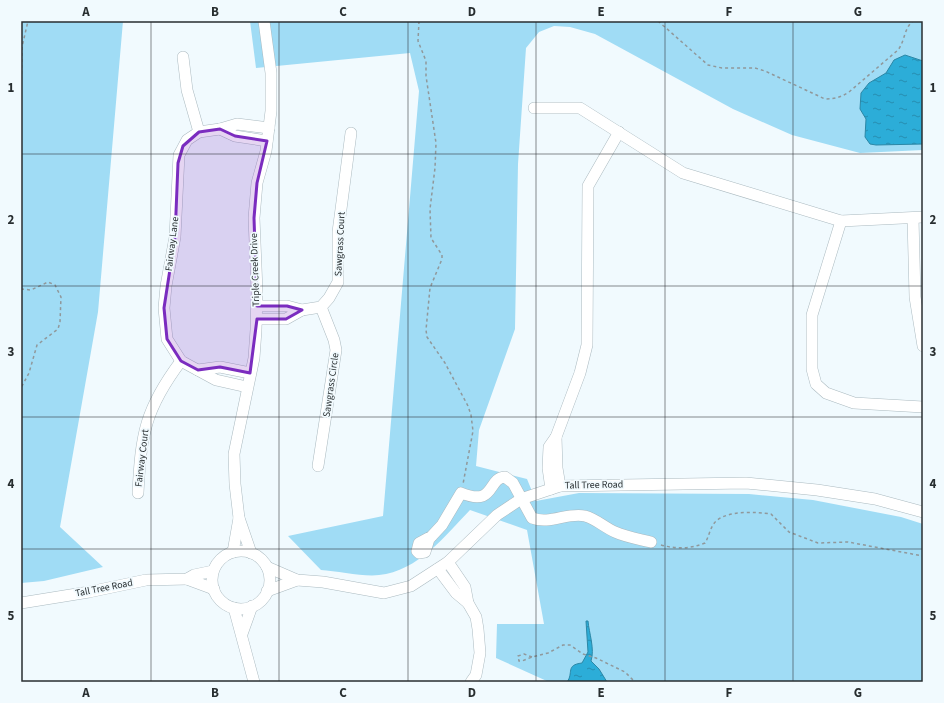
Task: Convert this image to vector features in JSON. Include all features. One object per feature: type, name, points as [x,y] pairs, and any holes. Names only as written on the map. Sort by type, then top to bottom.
[{"type":"street","name":"Triple Creek Drive","points":[[251,553],[239,518],[235,484],[234,454],[254,358],[257,306],[254,218],[257,184],[268,141],[271,73],[264,21]]},
{"type":"street","points":[[183,57],[187,90],[200,132],[220,129],[237,124],[269,128]]},
{"type":"street","points":[[534,108],[580,108],[683,173],[841,221],[918,217],[915,297],[923,346]]},
{"type":"street","points":[[220,129],[235,136],[268,141]]},
{"type":"street","name":"Fairway Lane","points":[[200,132],[187,140],[179,155],[175,236],[166,286],[164,313],[167,339],[181,361],[216,380],[247,387]]},
{"type":"street","points":[[555,487],[553,461],[549,447],[556,437],[580,374],[587,345],[588,186],[619,132]]},
{"type":"street","name":"Sawgrass Court","points":[[321,307],[329,298],[338,282],[338,232],[351,133]]},
{"type":"street","points":[[841,221],[812,315],[812,369],[816,384],[826,393],[854,403],[923,407]]},
{"type":"street","points":[[257,306],[287,306],[302,310]]},
{"type":"street","points":[[256,319],[286,319],[302,310],[321,307]]},
{"type":"street","name":"Sawgrass Circle","points":[[318,466],[336,350],[334,340],[321,307]]},
{"type":"street","name":"Fairway Court","points":[[138,493],[141,452],[145,426],[154,402],[181,361]]},
{"type":"street","points":[[198,370],[220,367],[250,374]]},
{"type":"street","points":[[432,536],[442,525],[461,493],[475,497],[483,496],[488,493],[499,478],[505,476],[510,480],[530,516],[536,520],[551,520],[576,515],[585,516],[595,519],[615,532],[651,542]]},
{"type":"street","name":"Tall Tree Road","points":[[267,567],[297,580],[323,582],[384,592],[412,586],[448,562],[497,515],[520,499],[555,487],[746,483],[817,490],[875,499],[923,512]]},
{"type":"street","name":"Triple Creek Drive","points":[[233,552],[239,518]]},
{"type":"street","points":[[233,552],[251,553],[260,558],[267,567],[270,581],[268,591],[261,600],[252,606],[234,608],[222,601],[214,589],[212,579],[213,571],[221,559],[233,552]]},
{"type":"street","points":[[448,562],[465,587],[468,603],[476,618],[480,640],[478,666],[472,682]]},
{"type":"street","points":[[438,569],[456,593],[468,603]]},
{"type":"street","name":"Tall Tree Road","points":[[187,579],[194,575],[213,571]]},
{"type":"street","name":"Tall Tree Road","points":[[21,603],[89,592],[146,580],[187,579],[214,589]]},
{"type":"street","name":"Tall Tree Road","points":[[268,591],[297,580]]},
{"type":"street","points":[[242,634],[252,606]]},
{"type":"street","points":[[234,608],[254,682]]},
{"type":"path","points":[[21,92],[22,48],[28,21]]},
{"type":"path","points":[[419,21],[418,41],[426,61],[426,76],[436,143],[436,168],[430,209],[431,238],[442,255],[442,260],[430,288],[426,330],[428,337],[445,363],[468,406],[471,415],[473,431],[461,493]]},
{"type":"path","points":[[658,21],[708,65],[722,68],[755,68],[765,70],[825,99],[842,97],[898,50],[903,44],[909,24],[913,21]]},
{"type":"path","points":[[21,140],[21,165]]},
{"type":"path","points":[[21,289],[31,290],[48,282],[55,284],[61,297],[60,322],[58,329],[38,345],[29,373],[21,388]]},
{"type":"path","points":[[651,542],[674,548],[697,546],[705,543],[713,525],[720,518],[736,514],[759,513],[771,514],[789,532],[818,543],[848,542],[923,556]]},
{"type":"path","points":[[532,657],[524,654],[518,656],[519,661],[522,661],[548,653],[563,645],[570,645],[583,654],[596,658],[615,669],[625,672],[635,682]]},
{"type":"highlighted area","points":[[220,129],[235,136],[267,141],[257,183],[254,218],[257,306],[287,306],[302,310],[286,319],[257,319],[250,373],[220,367],[198,370],[181,361],[167,339],[164,308],[175,237],[178,163],[183,146],[199,132]]},
{"type":"shaded area","points":[[21,21],[123,21],[98,312],[60,527],[103,567],[44,581],[21,583]]},
{"type":"shaded area","points":[[250,21],[923,21],[923,150],[860,153],[792,135],[733,109],[595,34],[570,27],[554,26],[539,32],[526,48],[518,164],[515,329],[479,430],[476,466],[527,479],[536,501],[579,493],[749,494],[813,500],[901,517],[923,524],[923,682],[549,682],[496,658],[497,624],[544,624],[527,530],[470,510],[430,551],[406,567],[379,575],[321,570],[288,536],[383,516],[419,91],[410,53],[256,68]]},
{"type":"water","points":[[905,55],[923,61],[923,144],[870,144],[865,137],[866,119],[860,109],[861,93],[869,83],[886,73],[894,60]]},
{"type":"water","points":[[586,621],[588,621],[592,646],[591,661],[599,669],[607,682],[567,682],[573,666],[582,663],[588,652]]}]
